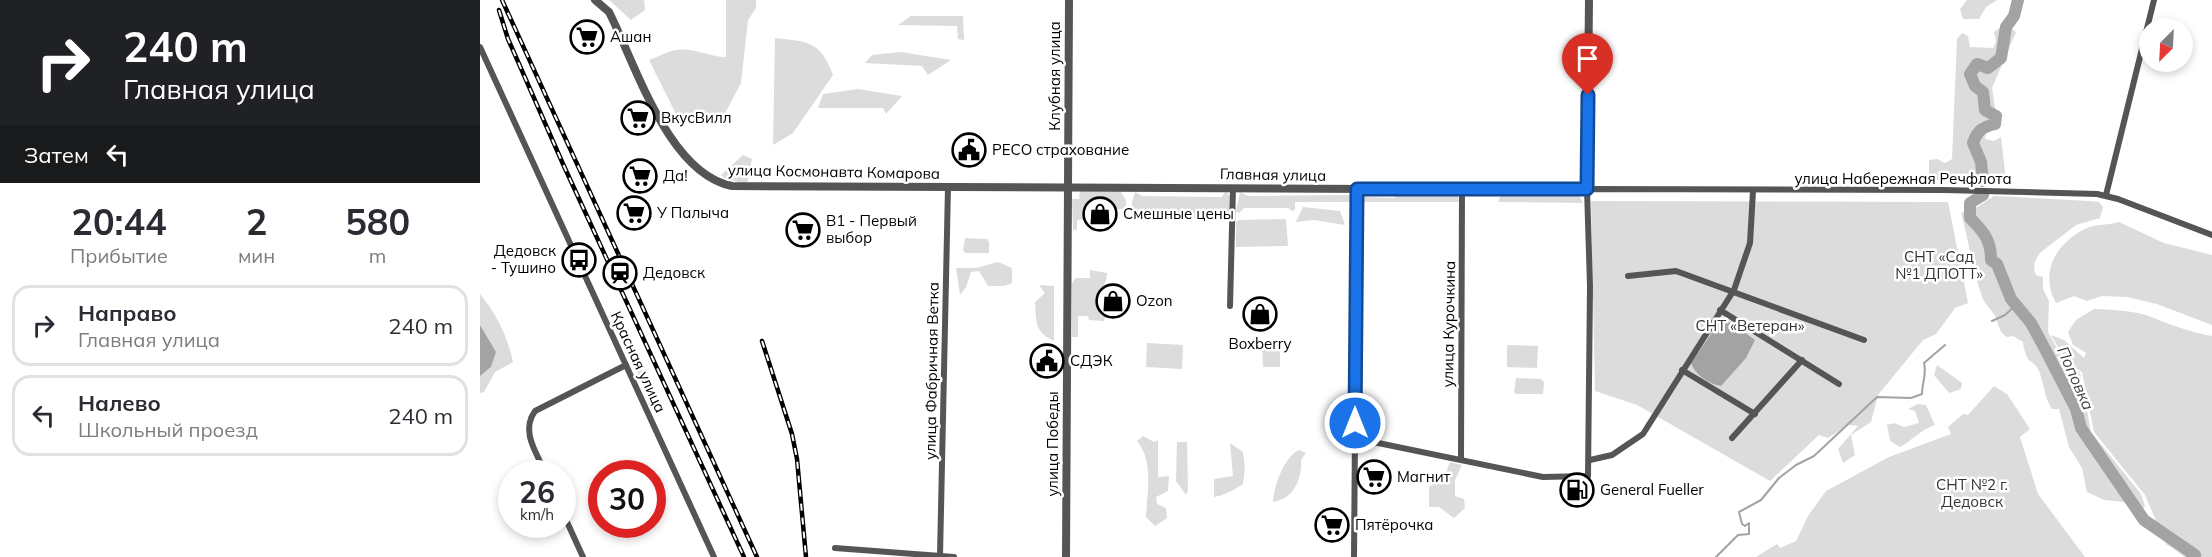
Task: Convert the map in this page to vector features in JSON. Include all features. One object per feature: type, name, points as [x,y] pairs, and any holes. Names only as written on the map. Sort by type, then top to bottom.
[{"type":"street","name":"улица Космонавта Комарова","points":[[595,0],[609,12],[658,118],[673,143],[722,184],[732,186],[1068,188]]},
{"type":"street","name":"Клубная улица","points":[[1068,188],[1069,0]]},
{"type":"street","points":[[1354,438],[1543,477],[1588,476],[1590,457],[1587,189],[1589,0]]},
{"type":"street","points":[[2106,195],[2154,0]]},
{"type":"street","name":"Красная улица","points":[[480,47],[714,557]]},
{"type":"street","name":"улица Фабричная Ветка","points":[[940,556],[948,187]]},
{"type":"street","name":"Главная улица","points":[[1068,188],[1587,189]]},
{"type":"street","name":"улица Победы","points":[[1066,557],[1068,188]]},
{"type":"street","points":[[1230,306],[1233,188]]},
{"type":"street","points":[[1353,557],[1357,189]]},
{"type":"street","name":"улица Курочкина","points":[[1461,459],[1462,189]]},
{"type":"street","name":"улица Набережная Речфлота","points":[[1587,189],[1944,190],[2106,195],[2212,235]]},
{"type":"street","points":[[1590,457],[1612,455],[1637,439],[1656,414],[1734,290],[1750,243],[1753,191]]},
{"type":"street","points":[[1628,276],[1676,271],[1734,290],[1864,340]]},
{"type":"street","points":[[1720,310],[1839,384]]},
{"type":"street","points":[[1732,438],[1802,360]]},
{"type":"street","points":[[540,460],[528,433],[527,425],[535,411],[626,365]]},
{"type":"street","points":[[1682,370],[1755,414]]},
{"type":"street","points":[[574,538],[583,557]]},
{"type":"street","points":[[835,548],[954,557]]},
{"type":"green space","points":[[609,0],[644,0],[645,10],[631,20]]},
{"type":"green space","points":[[726,0],[756,0],[756,8],[748,20],[741,83],[722,119],[710,115],[681,124],[649,60],[683,49],[726,57]]},
{"type":"green space","points":[[1967,0],[1997,0],[1986,7],[1979,19],[1963,19],[1960,9]]},
{"type":"green space","points":[[911,16],[963,16],[964,40],[958,39],[957,26],[898,25]]},
{"type":"green space","points":[[2001,27],[2010,27],[2016,32],[1992,88],[1996,114],[1986,131],[1985,139],[1994,141],[2001,137],[2006,180],[1999,185],[1985,175],[1965,182],[1942,181],[1929,177],[1929,160],[1937,159],[1945,163],[1952,159],[1957,39],[1962,33],[1968,36],[1970,47],[1993,48],[1996,41],[1994,32]]},
{"type":"green space","points":[[775,38],[804,42],[818,49],[833,75],[793,133],[773,145]]},
{"type":"green space","points":[[901,52],[951,60],[928,75],[922,66],[865,63],[872,55]]},
{"type":"green space","points":[[858,89],[902,96],[886,114],[883,108],[818,108],[823,94]]},
{"type":"green space","points":[[743,155],[752,159],[747,184],[726,179],[721,175]]},
{"type":"green space","points":[[1080,190],[1120,191],[1126,200],[1126,209],[1108,209],[1107,217],[1102,217],[1102,200],[1097,198],[1097,211],[1090,211],[1089,219],[1077,220],[1077,230],[1073,230],[1072,199],[1079,199]]},
{"type":"green space","points":[[1226,191],[1230,197],[1230,218],[1133,218],[1132,201],[1135,192],[1142,196],[1222,197]]},
{"type":"green space","points":[[1240,192],[1248,196],[1350,195],[1354,202],[1295,202],[1295,210],[1292,211],[1288,208],[1244,208],[1239,213],[1236,211]]},
{"type":"green space","points":[[1396,192],[1454,193],[1457,194],[1459,202],[1360,202],[1362,197],[1395,198]]},
{"type":"green space","points":[[1502,193],[1572,193],[1579,196],[1583,203],[1498,202]]},
{"type":"green space","points":[[1994,196],[2099,202],[2103,207],[2100,218],[2076,225],[2041,252],[2034,269],[2036,275],[2043,277],[2043,289],[2049,301],[2048,332],[2066,364],[2080,372],[2091,432],[2141,494],[2145,506],[2141,511],[2124,502],[2104,500],[2087,492],[2082,468],[2069,447],[2059,409],[2052,409],[2039,371],[2028,358],[2023,342],[2002,333],[1995,315],[1983,299],[1961,213],[1974,209]]},
{"type":"green space","name":"СНТ «Ветеран»","points":[[1591,201],[1948,202],[1968,303],[1955,308],[1936,334],[1923,340],[1878,395],[1871,422],[1851,435],[1855,455],[1843,463],[1838,449],[1858,426],[1848,425],[1828,438],[1819,435],[1770,481],[1637,405],[1595,391]]},
{"type":"green space","points":[[1303,207],[1340,211],[1345,225],[1314,220],[1296,222]]},
{"type":"green space","points":[[1286,219],[1288,246],[1236,247],[1236,222],[1239,220]]},
{"type":"green space","points":[[2119,222],[2164,243],[2212,255],[2212,325],[2157,304],[2127,297],[2102,296],[2087,301],[2074,296],[2056,303],[2049,281],[2050,270],[2059,250],[2067,241],[2087,228]]},
{"type":"green space","points":[[965,238],[987,239],[989,253],[966,253],[963,251]]},
{"type":"green space","points":[[998,262],[1012,268],[1012,283],[1004,286],[988,286],[979,271],[971,272],[966,287],[960,295],[956,268],[976,268]]},
{"type":"green space","points":[[1090,270],[1107,273],[1104,286],[1106,315],[1104,321],[1089,320],[1088,316],[1078,316],[1078,337],[1072,337],[1072,283],[1076,278],[1090,278]]},
{"type":"green space","points":[[1039,285],[1054,286],[1054,341],[1043,334],[1036,321],[1035,302],[1045,293]]},
{"type":"green space","points":[[480,294],[501,326],[513,362],[495,372],[484,392],[480,393],[480,376],[491,367],[495,353],[480,325]]},
{"type":"green space","points":[[2094,309],[2139,313],[2212,336],[2212,557],[2185,557],[2166,544],[2145,495],[2094,432],[2082,372],[2067,362],[2051,335],[2064,340],[2084,358],[2086,353],[2073,345],[2068,332],[2076,320]]},
{"type":"green space","points":[[1262,342],[1280,342],[1280,367],[1263,367]]},
{"type":"green space","points":[[624,343],[629,343],[662,412],[657,416]]},
{"type":"green space","points":[[1147,343],[1183,345],[1182,369],[1146,367]]},
{"type":"green space","points":[[1507,345],[1538,346],[1537,368],[1507,367]]},
{"type":"green space","points":[[1937,365],[1962,383],[1961,389],[1949,393],[1934,375]]},
{"type":"green space","points":[[1516,378],[1541,379],[1544,382],[1543,394],[1516,394],[1514,392]]},
{"type":"green space","name":"СНТ №2 г. Дедовск","points":[[1994,386],[2007,394],[2030,429],[2020,437],[2038,494],[2085,557],[1756,557],[1777,544],[1780,548],[1796,541],[1808,516],[1826,491],[1889,457],[1951,434],[1948,427],[1963,414],[1968,415]]},
{"type":"green space","points":[[1918,404],[1926,405],[1935,425],[1900,447],[1890,441],[1887,425],[1894,423],[1904,427],[1919,423],[1915,411],[1908,409]]},
{"type":"green space","points":[[1143,436],[1154,442],[1158,440],[1158,477],[1169,476],[1168,491],[1156,497],[1157,504],[1166,508],[1167,518],[1155,526],[1146,517],[1148,467],[1137,441]]},
{"type":"green space","points":[[1177,442],[1187,442],[1188,491],[1186,495],[1176,481]]},
{"type":"green space","points":[[1230,443],[1243,452],[1245,468],[1243,484],[1214,497],[1214,479],[1233,476]]},
{"type":"green space","points":[[1299,450],[1306,453],[1301,460],[1300,474],[1295,487],[1286,497],[1273,502],[1275,488],[1284,465]]},
{"type":"green space","points":[[1450,462],[1462,465],[1455,480],[1455,496],[1464,499],[1465,508],[1454,518],[1439,507],[1429,507],[1429,487],[1446,472]]},
{"type":"shaded area","points":[[1720,321],[1732,323],[1755,340],[1746,358],[1721,386],[1703,378],[1691,363]]},
{"type":"shaded area","points":[[480,325],[496,352],[491,367],[480,376]]},
{"type":"waterway","name":"Поповка","points":[[1983,181],[1981,162],[1973,143],[1981,130],[1995,124],[1996,116],[1985,110],[1983,92],[1975,86],[1970,74],[1977,64],[1988,68],[2001,58],[2006,27],[2014,16],[2018,0]]},
{"type":"waterway","name":"Поповка","points":[[1983,195],[1970,203],[1970,218],[1986,237],[1991,260],[1997,264],[2011,299],[2031,323],[2045,349],[2076,409],[2081,428],[2144,520],[2195,555],[2192,557]]},
{"type":"waterway","points":[[1992,321],[2005,315],[2017,304]]},
{"type":"waterway","points":[[1716,557],[1738,535],[1749,534],[1749,523],[1745,526],[1742,524],[1739,512],[1761,500],[1779,478],[1796,465],[1814,456],[1877,397],[1911,398],[1922,394],[1924,363],[1945,345]]},
{"type":"railway","points":[[502,0],[757,557]]},
{"type":"railway","points":[[499,10],[508,39],[563,164],[744,557]]},
{"type":"railway","points":[[762,341],[792,434],[797,459],[806,557]]},
{"type":"place","name":"Ашан","points":[[587,37]]},
{"type":"place","name":"ВкусВилл","points":[[638,118]]},
{"type":"place","name":"РЕСО страхование","points":[[969,150]]},
{"type":"place","name":"Да!","points":[[640,176]]},
{"type":"place","name":"У Палыча","points":[[634,213]]},
{"type":"place","name":"Смешные цены","points":[[1100,214]]},
{"type":"place","name":"В1 - Первый выбор","points":[[803,230]]},
{"type":"place","name":"Дедовск - Тушино","points":[[579,260]]},
{"type":"place","name":"Дедовск","points":[[620,273]]},
{"type":"place","name":"Ozon","points":[[1113,301]]},
{"type":"place","name":"Boxberry","points":[[1260,314]]},
{"type":"place","name":"СДЭК","points":[[1047,361]]},
{"type":"place","name":"Магнит","points":[[1374,477]]},
{"type":"place","name":"General Fueller","points":[[1577,490]]},
{"type":"place","name":"Пятёрочка","points":[[1332,525]]},
{"type":"route","points":[[1355,423],[1357,189],[1587,189],[1588,95]]},
{"type":"park label","name":"СНТ «Сад №1 ДПОТТ»","points":[[1939,266]]}]
